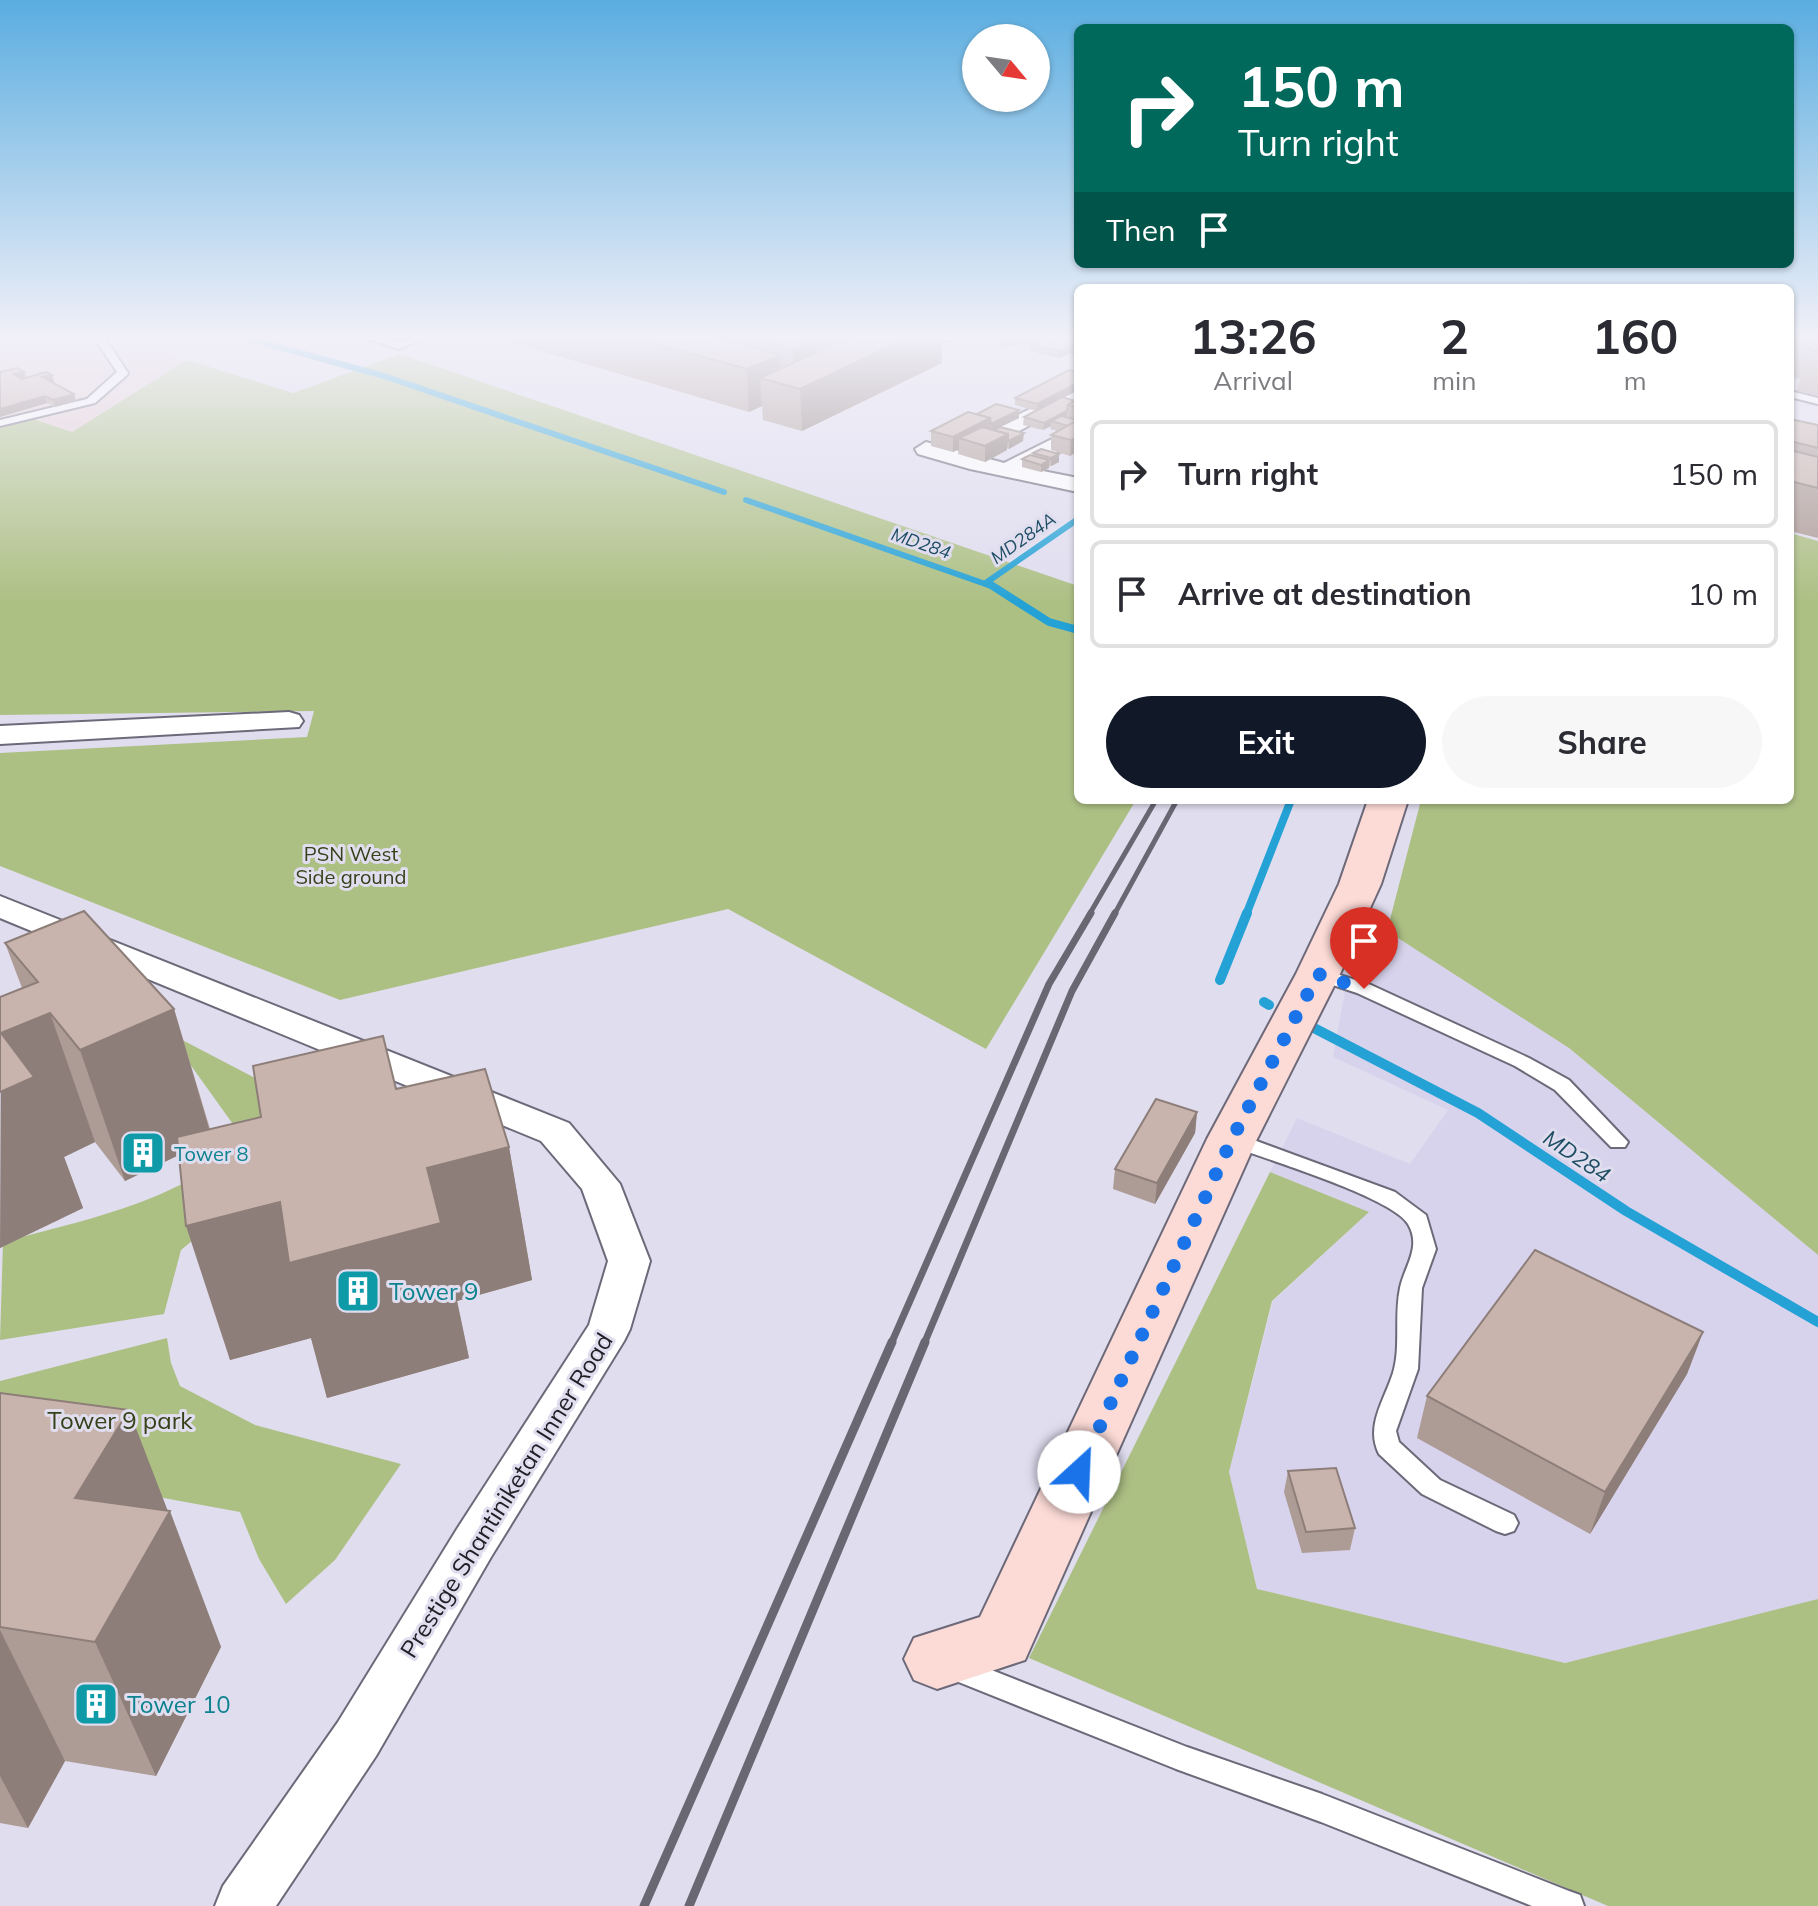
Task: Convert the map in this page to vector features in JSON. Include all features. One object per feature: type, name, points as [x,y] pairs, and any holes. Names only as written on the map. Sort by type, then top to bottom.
[{"type":"street","points":[[990,437],[1016,424]]},
{"type":"street","points":[[1007,470],[1074,434]]},
{"type":"street","points":[[926,449],[1074,484]]},
{"type":"street","points":[[0,735],[289,721]]},
{"type":"street","points":[[937,1659],[1002,1639],[1232,1139],[1318,974],[1360,884],[1387,804]]},
{"type":"street","name":"Prestige Shantiniketan Inner Road","points":[[0,906],[555,1132],[600,1184],[629,1261],[609,1329],[474,1543],[357,1739],[243,1906]]},
{"type":"lane","points":[[1318,974],[1364,989],[1522,1062],[1562,1085],[1618,1142]]},
{"type":"lane","points":[[1232,1139],[1388,1197],[1418,1220],[1425,1249],[1411,1288],[1406,1369],[1384,1431],[1388,1447],[1431,1487],[1505,1523]]},
{"type":"lane","points":[[937,1659],[1186,1760],[1322,1808],[1569,1906]]},
{"type":"shaded area","points":[[48,424],[85,424],[72,432]]},
{"type":"shaded area","points":[[1387,931],[1569,1048],[1818,1255],[1818,1599],[1565,1663],[1257,1589],[1229,1472],[1273,1301],[1369,1212],[1270,1172],[1297,1118],[1410,1164],[1448,1110],[1333,1057],[1347,980],[1339,977],[1351,953]]},
{"type":"green space","name":"PSN West Side ground","points":[[15,424],[48,424],[72,432],[85,424],[604,424],[1074,585],[1074,804],[1134,804],[986,1049],[728,909],[340,1000],[0,866],[0,753],[307,737],[314,711],[0,715],[0,428]]},
{"type":"green space","points":[[1794,534],[1818,541],[1818,1255],[1569,1048],[1387,931],[1420,804],[1794,804]]},
{"type":"green space","points":[[167,1032],[381,1144],[271,1176],[181,1250],[164,1314],[0,1340],[3,1242],[99,1216],[161,1194],[219,1162],[245,1141]]},
{"type":"green space","points":[[1270,1172],[1369,1212],[1272,1301],[1229,1472],[1257,1589],[1565,1663],[1818,1599],[1818,1906],[1608,1906],[1029,1658]]},
{"type":"green space","name":"Tower 9 park","points":[[167,1338],[171,1363],[180,1386],[255,1425],[401,1464],[335,1560],[286,1604],[259,1559],[240,1512],[38,1475],[0,1487],[0,1381]]},
{"type":"building","points":[[945,424],[978,424],[953,437],[931,431]]},
{"type":"building","points":[[1071,424],[1074,424],[1074,439],[1051,435]]},
{"type":"building","points":[[1794,424],[1818,425],[1818,448],[1794,442]]},
{"type":"building","points":[[982,427],[1008,434],[985,446],[959,438]]},
{"type":"building","points":[[1000,427],[1024,433],[1008,441],[1008,434],[994,430]]},
{"type":"building","points":[[1041,449],[1059,454],[1051,458],[1033,453]]},
{"type":"building","points":[[1794,451],[1818,457],[1818,488],[1794,482]]},
{"type":"building","points":[[1030,455],[1049,460],[1041,465],[1022,459]]},
{"type":"building","points":[[84,911],[174,1009],[80,1050],[50,1013],[1,1033],[34,1077],[0,1092],[0,997],[38,982],[5,943]]},
{"type":"building","points":[[383,1036],[396,1089],[485,1069],[509,1147],[427,1168],[441,1223],[289,1263],[280,1202],[186,1226],[177,1137],[261,1117],[253,1066]]},
{"type":"building","points":[[1156,1099],[1197,1112],[1157,1183],[1115,1169]]},
{"type":"building","points":[[1535,1250],[1703,1332],[1605,1492],[1427,1396]]},
{"type":"building","points":[[0,1393],[129,1410],[75,1498],[170,1511],[95,1642],[0,1627]]},
{"type":"building","points":[[1336,1468],[1355,1528],[1306,1532],[1288,1471]]},
{"type":"waterway","name":"MD284","points":[[525,424],[724,492]]},
{"type":"waterway","name":"MD284","points":[[746,500],[994,587]]},
{"type":"waterway","name":"MD284A","points":[[987,582],[1074,522]]},
{"type":"waterway","name":"MD284","points":[[991,585],[1049,622],[1074,629]]},
{"type":"waterway","name":"MD284","points":[[1246,915],[1289,804]]},
{"type":"waterway","name":"MD284","points":[[1220,980],[1247,913]]},
{"type":"waterway","name":"MD284","points":[[1264,1002],[1269,1005]]},
{"type":"waterway","name":"MD284","points":[[1312,1027],[1478,1113],[1626,1211],[1818,1322]]},
{"type":"railway","points":[[1089,915],[1154,804]]},
{"type":"railway","points":[[1114,915],[1175,804]]},
{"type":"railway","points":[[891,1344],[1049,984],[1091,913]]},
{"type":"railway","points":[[924,1344],[1072,991],[1115,913]]},
{"type":"railway","points":[[644,1906],[892,1342]]},
{"type":"railway","points":[[689,1906],[925,1342]]},
{"type":"place","name":"Tower 8","points":[[143,1153]]},
{"type":"place","name":"Tower 9","points":[[358,1291]]},
{"type":"place","name":"Tower 10","points":[[96,1704]]},
{"type":"route","points":[[1079,1472],[1232,1139],[1318,974],[1364,989]]}]
